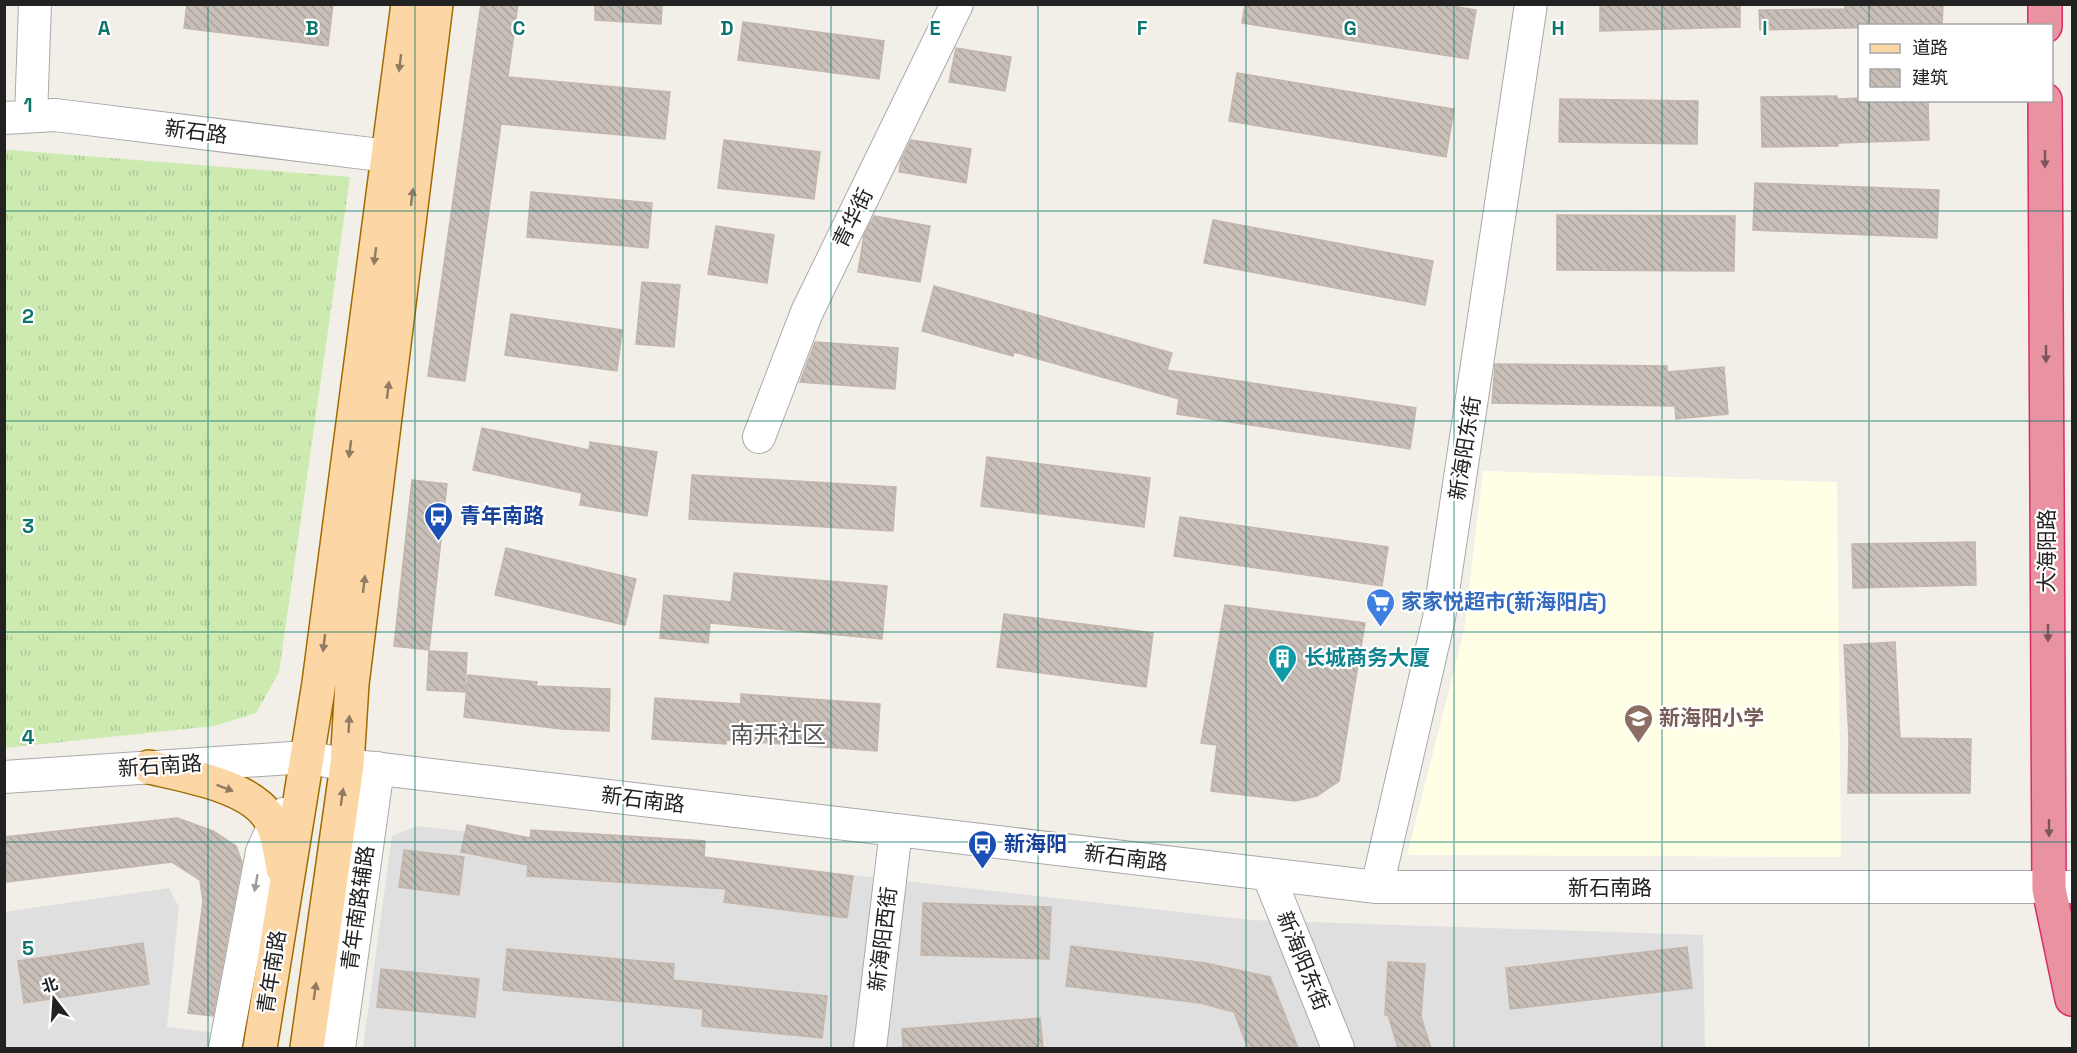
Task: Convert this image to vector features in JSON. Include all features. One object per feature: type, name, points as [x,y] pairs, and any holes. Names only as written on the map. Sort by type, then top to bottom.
[{"type":"highway","points":[[2044,4],[2045,24]]},
{"type":"highway","name":"大海阳路","points":[[2045,102],[2061,888],[2073,999]]},
{"type":"main road","name":"青年南路","points":[[260,1048],[319,683],[408,4]]},
{"type":"main road","points":[[307,1048],[362,766],[353,672],[436,4]]},
{"type":"main road","points":[[149,767],[236,792],[262,809],[273,827],[286,888]]},
{"type":"street","points":[[18,117],[35,4]]},
{"type":"street","name":"青华街","points":[[759,437],[807,312],[957,4]]},
{"type":"street","name":"新海阳东街","points":[[1377,887],[1439,618],[1531,4]]},
{"type":"street","name":"新石路","points":[[18,117],[56,115],[388,156]]},
{"type":"street","name":"新石南路","points":[[4,777],[306,757],[362,766],[896,831],[1377,887],[2061,888]]},
{"type":"street","name":"青年南路辅路","points":[[339,1048],[362,766]]},
{"type":"street","points":[[225,1048],[262,852],[273,827],[300,796]]},
{"type":"street","name":"新海阳西街","points":[[870,1048],[896,831]]},
{"type":"street","name":"新海阳东街","points":[[1268,874],[1338,1048]]},
{"type":"shaded area","name":"新海阳小学","points":[[1483,471],[1837,482],[1841,857],[1407,855],[1464,631]]},
{"type":"shaded area","points":[[417,826],[1250,920],[1703,935],[1705,1048],[363,1048],[392,836]]},
{"type":"shaded area","points":[[169,888],[179,907],[167,1027],[216,1033],[213,1048],[5,1048],[4,912]]},
{"type":"green space","points":[[4,151],[350,177],[279,672],[256,713],[214,726],[5,748]]},
{"type":"building","points":[[187,4],[333,4],[328,46],[184,28]]},
{"type":"building","points":[[481,4],[518,4],[508,77],[670,92],[665,139],[501,124],[465,381],[428,376]]},
{"type":"building","points":[[595,4],[662,4],[661,24],[595,20]]},
{"type":"building","points":[[1245,4],[1441,4],[1476,10],[1468,59],[1242,23]]},
{"type":"building","points":[[1600,4],[1740,4],[1740,27],[1600,31]]},
{"type":"building","points":[[1845,4],[1943,4],[1942,24],[1858,24],[1858,28],[1760,30],[1759,10],[1845,9]]},
{"type":"building","points":[[743,22],[884,41],[879,79],[738,60]]},
{"type":"building","points":[[956,48],[1011,57],[1005,91],[949,82]]},
{"type":"building","points":[[1237,73],[1454,109],[1446,157],[1229,121]]},
{"type":"building","points":[[1837,96],[1837,99],[1858,98],[1858,102],[1928,102],[1929,140],[1838,143],[1838,146],[1762,147],[1761,97]]},
{"type":"building","points":[[1560,99],[1698,101],[1697,144],[1559,142]]},
{"type":"building","points":[[724,140],[820,152],[814,199],[718,188]]},
{"type":"building","points":[[911,140],[971,149],[966,183],[899,172],[901,160]]},
{"type":"building","points":[[1755,183],[1939,190],[1937,238],[1753,230]]},
{"type":"building","points":[[531,192],[652,203],[648,248],[527,237]]},
{"type":"building","points":[[1557,215],[1735,216],[1734,271],[1557,270]]},
{"type":"building","points":[[874,216],[930,226],[920,282],[858,272],[864,235]]},
{"type":"building","points":[[1213,220],[1433,261],[1425,305],[1204,263]]},
{"type":"building","points":[[716,226],[774,235],[767,283],[708,274]]},
{"type":"building","points":[[642,282],[680,285],[674,347],[636,344]]},
{"type":"building","points":[[934,286],[1172,353],[1167,370],[1416,408],[1410,449],[1177,414],[1179,399],[1014,352],[1013,356],[922,331]]},
{"type":"building","points":[[511,314],[622,330],[617,371],[505,355]]},
{"type":"building","points":[[815,342],[898,348],[895,389],[800,382]]},
{"type":"building","points":[[1495,364],[1667,366],[1667,372],[1724,367],[1728,414],[1676,419],[1675,406],[1492,403]]},
{"type":"building","points":[[482,428],[589,450],[590,442],[657,452],[647,516],[580,505],[582,493],[473,470]]},
{"type":"building","points":[[987,457],[1150,478],[1144,527],[981,506]]},
{"type":"building","points":[[692,475],[896,487],[893,531],[689,519]]},
{"type":"building","points":[[412,480],[447,484],[429,650],[394,646]]},
{"type":"building","points":[[1180,517],[1388,547],[1382,586],[1174,556]]},
{"type":"building","points":[[1975,542],[1976,585],[1853,588],[1852,544]]},
{"type":"building","points":[[506,548],[636,579],[625,625],[495,595]]},
{"type":"building","points":[[734,573],[887,586],[882,639],[710,623],[708,643],[660,638],[664,595],[731,602]]},
{"type":"building","name":"长城商务大厦","points":[[1225,605],[1365,623],[1339,781],[1317,796],[1295,801],[1211,791],[1217,745],[1201,743]]},
{"type":"building","points":[[1004,614],[1153,633],[1146,687],[997,667]]},
{"type":"building","points":[[1895,642],[1900,738],[1971,739],[1970,793],[1848,793],[1849,738],[1844,645]]},
{"type":"building","points":[[429,651],[467,653],[465,692],[427,690]]},
{"type":"building","points":[[468,675],[537,682],[536,686],[610,689],[609,731],[562,729],[464,717]]},
{"type":"building","points":[[741,694],[880,704],[877,751],[726,740],[726,744],[652,739],[655,698],[741,704]]},
{"type":"building","points":[[177,818],[213,831],[236,846],[242,862],[213,1016],[188,1013],[203,902],[200,880],[172,862],[7,882],[4,837]]},
{"type":"building","points":[[467,825],[530,838],[531,830],[705,841],[704,857],[853,876],[847,918],[724,902],[726,889],[527,876],[528,865],[461,852]]},
{"type":"building","points":[[404,850],[464,857],[459,895],[399,887]]},
{"type":"building","points":[[923,903],[1051,907],[1049,959],[921,955]]},
{"type":"building","points":[[143,943],[149,984],[24,1003],[18,961]]},
{"type":"building","points":[[1071,946],[1205,963],[1270,977],[1298,1048],[1248,1048],[1234,1012],[1200,1003],[1066,986]]},
{"type":"building","points":[[1687,947],[1692,988],[1510,1009],[1506,968]]},
{"type":"building","points":[[507,949],[674,964],[673,980],[827,996],[822,1038],[702,1026],[703,1009],[503,990]]},
{"type":"building","points":[[1388,962],[1425,964],[1421,1017],[1431,1048],[1398,1048],[1388,1015],[1385,1015]]},
{"type":"building","points":[[381,969],[479,979],[475,1017],[377,1007]]},
{"type":"building","points":[[1040,1018],[1043,1048],[903,1048],[902,1029]]},
{"type":"place","name":"青年南路","points":[[439,542]]},
{"type":"place","name":"家家悦超市(新海阳店)","points":[[1380,628]]},
{"type":"place","name":"长城商务大厦","points":[[1283,684]]},
{"type":"place","name":"新海阳小学","points":[[1638,744]]},
{"type":"place","name":"新海阳","points":[[983,870]]},
{"type":"district","name":"南开社区","points":[[778,735]]}]
